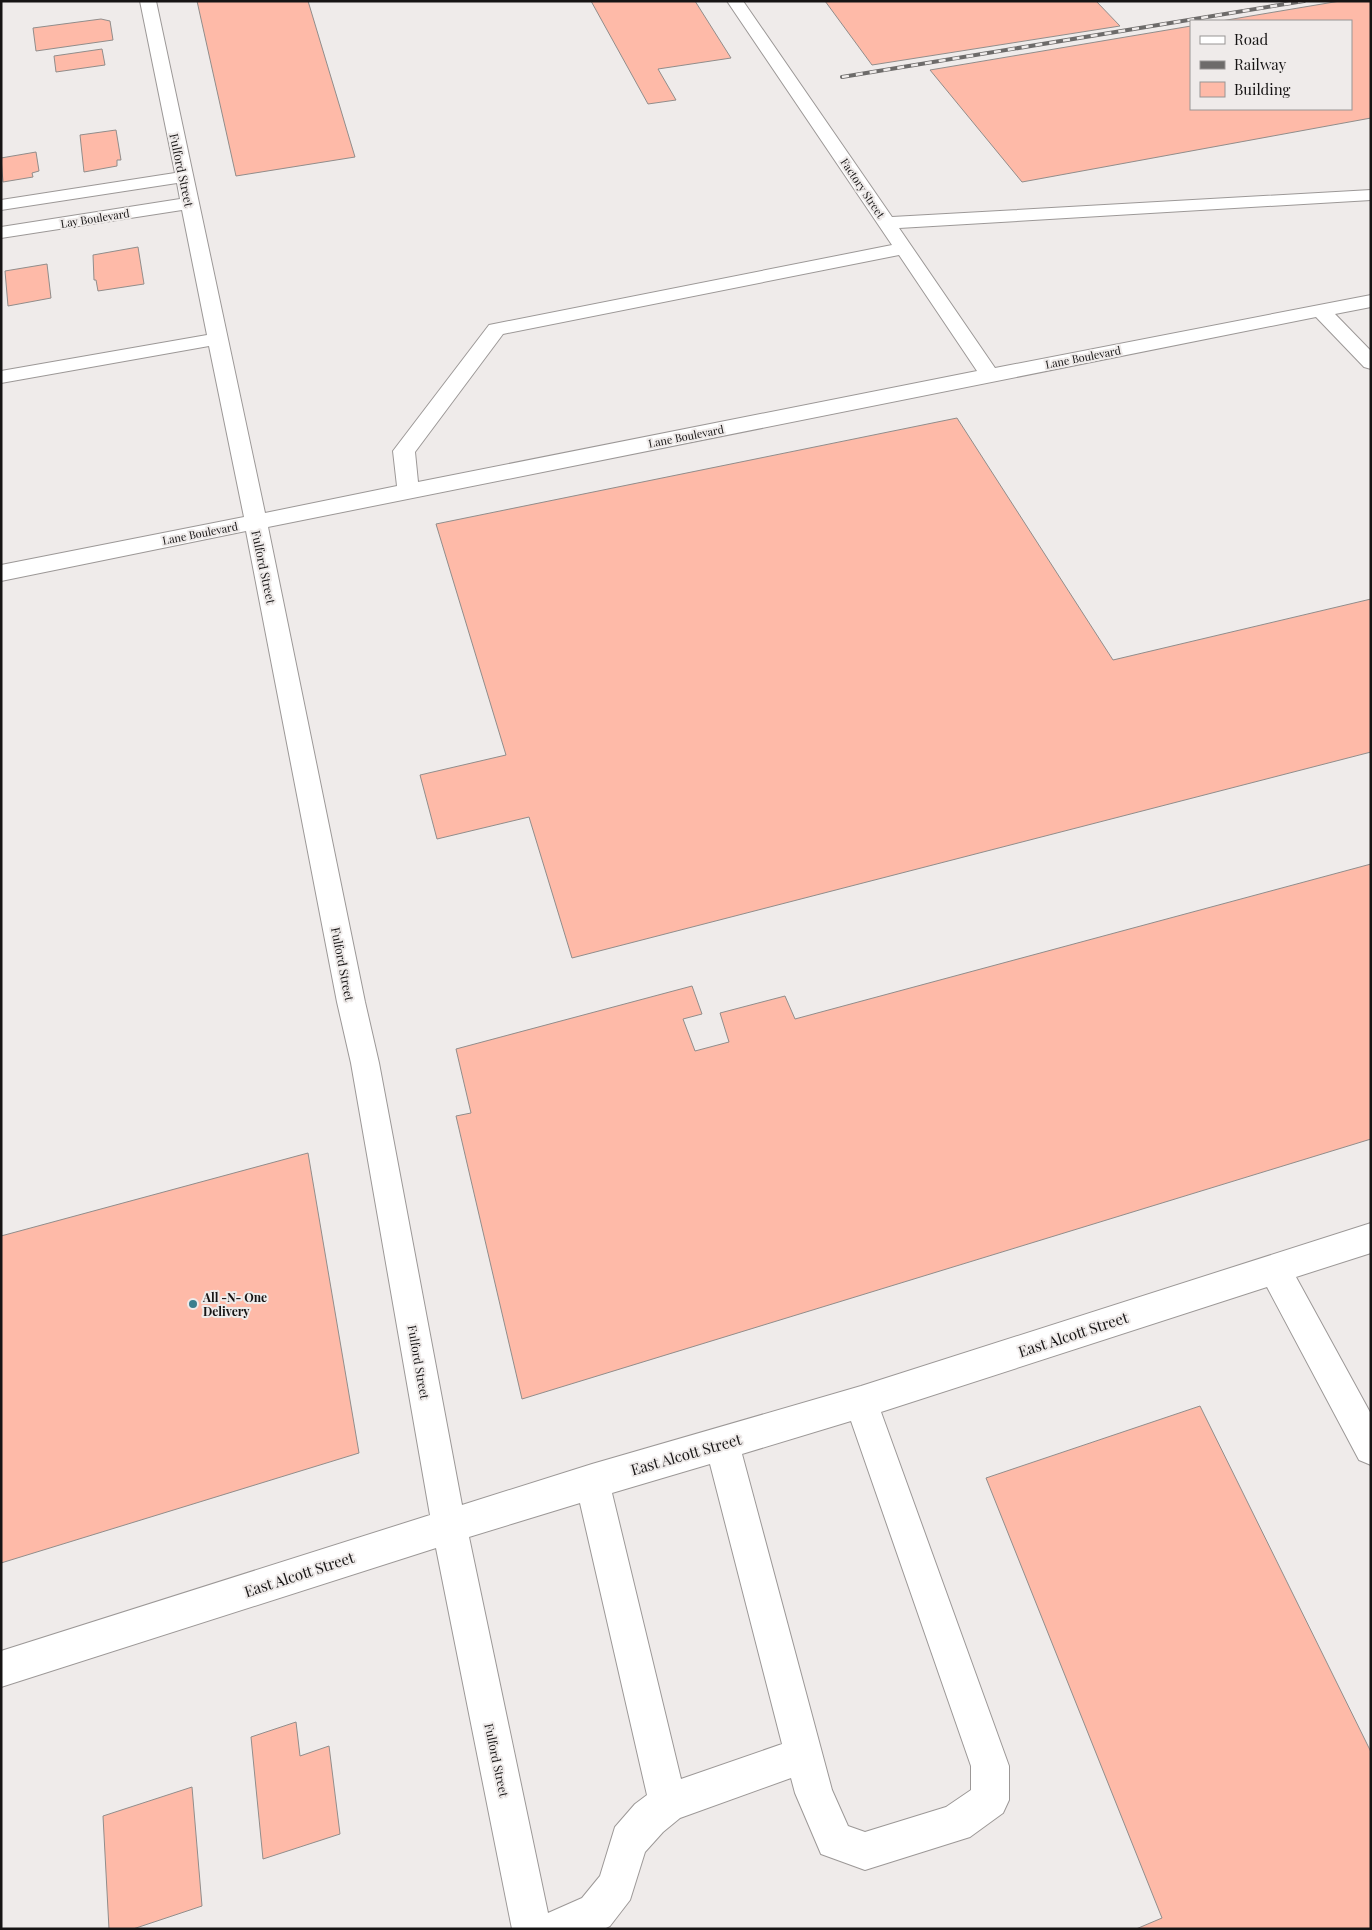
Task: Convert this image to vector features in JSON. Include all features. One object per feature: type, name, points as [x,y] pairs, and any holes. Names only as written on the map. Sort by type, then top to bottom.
[{"type":"street","name":"Fulford Street","points":[[148,1],[255,523],[350,1002],[365,1063],[449,1526],[532,1929]]},
{"type":"street","name":"Factory Street","points":[[735,1],[990,375]]},
{"type":"street","points":[[1,205],[183,177]]},
{"type":"street","points":[[886,223],[1371,195]]},
{"type":"street","name":"Lay Boulevard","points":[[1,233],[190,203]]},
{"type":"street","points":[[408,492],[404,451],[496,329],[904,248]]},
{"type":"street","name":"Lane Boulevard","points":[[1,572],[1371,301]]},
{"type":"street","points":[[1321,311],[1371,363]]},
{"type":"street","points":[[1,377],[217,339]]},
{"type":"street","name":"East Alcott Street","points":[[1,1669],[592,1481],[861,1402],[1371,1238]]},
{"type":"street","points":[[1274,1269],[1371,1448]]},
{"type":"street","points":[[722,1444],[814,1793],[835,1840],[865,1851],[956,1823],[990,1800],[990,1766],[861,1402]]},
{"type":"street","points":[[592,1481],[668,1803]]},
{"type":"street","points":[[558,1929],[596,1912],[616,1886],[629,1841],[649,1818],[668,1803],[804,1755]]},
{"type":"building","points":[[197,1],[308,1],[355,157],[236,176]]},
{"type":"building","points":[[591,1],[695,1],[731,58],[658,69],[676,100],[648,104]]},
{"type":"building","points":[[825,1],[1096,1],[1120,26],[872,65]]},
{"type":"building","points":[[1340,1],[1371,1],[1371,118],[1022,182],[930,70],[1190,26],[1190,110],[1352,110],[1352,20],[1227,20]]},
{"type":"building","points":[[101,19],[110,21],[113,40],[36,51],[33,28]]},
{"type":"building","points":[[102,49],[105,65],[56,72],[54,56]]},
{"type":"building","points":[[116,130],[121,160],[117,160],[117,166],[84,172],[80,135]]},
{"type":"building","points":[[36,152],[39,171],[32,173],[33,177],[3,182],[1,158]]},
{"type":"building","points":[[138,247],[144,284],[98,291],[96,280],[94,280],[93,255]]},
{"type":"building","points":[[47,264],[51,298],[8,306],[5,271]]},
{"type":"building","points":[[957,418],[1113,660],[1371,599],[1371,752],[572,958],[529,817],[437,839],[420,775],[506,755],[436,524]]},
{"type":"building","points":[[1371,864],[1371,1139],[522,1399],[456,1116],[471,1113],[456,1049],[692,986],[702,1014],[683,1019],[695,1051],[729,1042],[720,1013],[785,996],[795,1019]]},
{"type":"building","points":[[308,1153],[359,1453],[1,1563],[1,1236]]},
{"type":"building","points":[[1200,1406],[1371,1752],[1371,1929],[1136,1929],[1162,1918],[986,1478]]},
{"type":"building","points":[[296,1722],[300,1756],[329,1746],[340,1834],[263,1859],[251,1737]]},
{"type":"building","points":[[192,1787],[202,1906],[133,1929],[109,1929],[103,1816]]},
{"type":"railway","points":[[842,77],[1304,1]]},
{"type":"place","name":"All -N- One Delivery","points":[[193,1304]]}]
